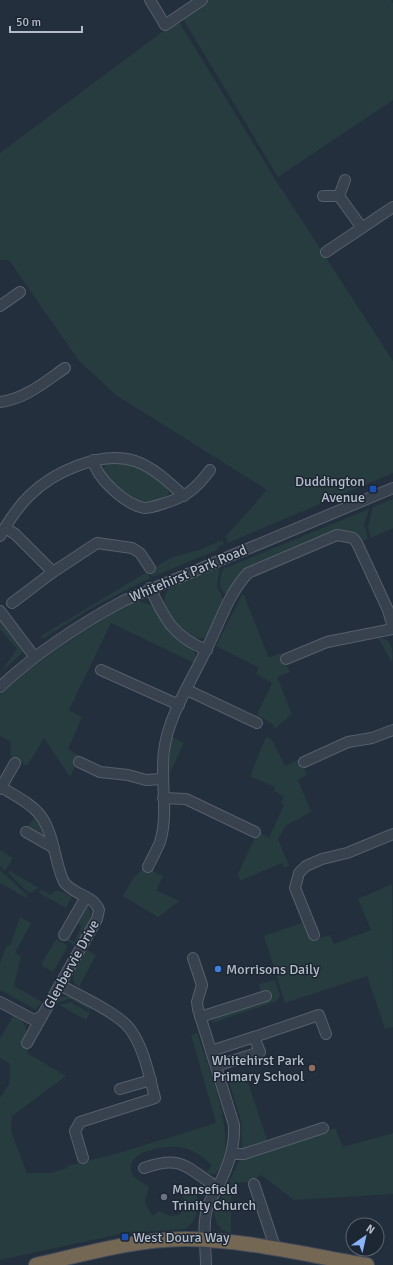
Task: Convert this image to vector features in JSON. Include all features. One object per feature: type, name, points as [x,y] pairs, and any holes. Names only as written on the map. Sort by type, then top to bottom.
[{"type":"highway","points":[[36,1265],[155,1241],[205,1240],[229,1241],[275,1247],[367,1265]]},
{"type":"street","points":[[150,0],[165,25],[202,0]]},
{"type":"street","points":[[339,196],[345,180]]},
{"type":"street","points":[[323,196],[339,196]]},
{"type":"street","points":[[339,196],[362,228]]},
{"type":"street","points":[[326,252],[393,207]]},
{"type":"street","points":[[0,306],[20,292]]},
{"type":"street","points":[[0,402],[13,400],[23,395],[65,368]]},
{"type":"street","points":[[53,572],[15,534],[2,532],[19,506],[40,487],[76,465],[93,460],[112,458],[136,461],[157,474],[184,496]]},
{"type":"street","points":[[93,460],[98,473],[113,490],[140,507],[148,508],[184,496],[193,490],[210,470]]},
{"type":"street","name":"Whitehirst Park Road","points":[[0,687],[34,656],[90,619],[150,588],[393,488]]},
{"type":"street","points":[[148,867],[160,842],[163,827],[162,779],[164,750],[167,735],[179,705],[234,592],[242,579],[255,569],[337,535],[353,538],[357,543],[388,610],[393,628],[328,642],[286,658]]},
{"type":"street","points":[[12,603],[53,572],[97,543],[132,548],[140,552],[150,568]]},
{"type":"street","points":[[150,588],[163,616],[174,631],[188,641],[206,650]]},
{"type":"street","points":[[0,611],[34,656]]},
{"type":"street","points":[[101,670],[179,705]]},
{"type":"street","points":[[187,690],[257,723]]},
{"type":"street","points":[[304,762],[348,742],[372,738],[393,730]]},
{"type":"street","points":[[79,762],[100,772],[128,775],[146,780],[162,779]]},
{"type":"street","name":"Glenbervie Drive","points":[[15,763],[1,788],[33,806],[45,819],[65,882],[71,889],[96,904],[100,910],[27,1043]]},
{"type":"street","points":[[163,798],[186,799],[255,832]]},
{"type":"street","points":[[26,832],[54,848]]},
{"type":"street","points":[[314,935],[295,888],[297,878],[302,869],[322,859],[347,853],[393,834]]},
{"type":"street","points":[[64,935],[86,897]]},
{"type":"street","points":[[193,958],[202,985],[197,1002],[200,1017],[234,1125],[232,1154],[206,1211],[206,1265]]},
{"type":"street","points":[[60,985],[124,1023],[136,1039],[151,1080],[155,1098],[84,1120],[77,1124],[75,1130],[83,1158]]},
{"type":"street","points":[[200,1017],[266,996]]},
{"type":"street","name":"Glenbervie Drive","points":[[0,1002],[34,1020],[42,1016]]},
{"type":"street","points":[[211,1051],[320,1015],[326,1034]]},
{"type":"street","points":[[216,1066],[260,1052],[254,1037]]},
{"type":"street","points":[[120,1089],[151,1080]]},
{"type":"street","points":[[232,1154],[244,1154],[323,1128]]},
{"type":"street","points":[[144,1168],[161,1162],[177,1162],[192,1168],[217,1187]]},
{"type":"street","points":[[254,1184],[275,1247]]},
{"type":"green space","points":[[206,0],[391,0],[393,3],[393,100],[278,177],[182,17]]},
{"type":"green space","points":[[178,20],[275,179],[393,361],[393,473],[228,543],[226,536],[267,490],[116,395],[79,361],[9,260],[0,260],[0,153]]},
{"type":"green space","points":[[108,462],[134,466],[144,470],[161,480],[167,487],[169,494],[166,498],[146,504],[138,501],[112,484],[102,470]]},
{"type":"green space","points":[[393,499],[393,528],[371,538],[368,527],[373,507]]},
{"type":"green space","points":[[369,509],[364,525],[368,539],[362,540],[351,533],[334,531],[254,565],[227,596],[222,591],[220,580],[223,569]]},
{"type":"green space","points":[[222,540],[224,544],[217,548],[217,550],[152,577],[149,571],[172,557],[199,550]]},
{"type":"green space","points":[[220,566],[217,586],[224,600],[207,636],[199,638],[191,637],[182,632],[168,615],[165,606],[165,597],[173,585]]},
{"type":"green space","points":[[147,572],[150,578],[95,606],[42,639],[41,636]]},
{"type":"green space","points":[[243,593],[269,658],[281,653],[290,672],[277,677],[292,714],[274,729],[274,725],[257,715],[272,683],[256,674],[259,668],[216,646]]},
{"type":"green space","points":[[140,601],[153,606],[170,632],[192,648],[196,656],[194,663],[111,623],[69,710],[82,717],[68,749],[80,756],[70,777],[44,738],[27,766],[10,756],[11,742],[0,736],[0,695],[50,654],[121,608]]},
{"type":"green space","points":[[0,619],[22,647],[22,653],[0,673],[17,649],[0,629]]},
{"type":"green space","points":[[378,637],[387,640],[391,646],[392,663]]},
{"type":"green space","points":[[172,737],[184,743],[169,775],[170,745]]},
{"type":"green space","points":[[266,737],[272,740],[285,766],[300,759],[307,775],[298,780],[311,812],[285,826],[278,839],[289,866],[284,868],[282,863],[240,881],[238,874],[258,831],[269,838],[284,805],[281,803],[284,797],[274,791],[275,787],[250,776]]},
{"type":"green space","points":[[34,817],[41,824],[44,834],[42,835],[28,827]]},
{"type":"green space","points":[[0,850],[13,858],[5,871],[0,866]]},
{"type":"green space","points":[[145,867],[163,876],[156,890],[179,901],[158,917],[123,896],[134,877]]},
{"type":"green space","points":[[0,870],[27,895],[26,898],[0,883]]},
{"type":"green space","points":[[10,871],[39,888],[30,893],[28,892],[8,873]]},
{"type":"green space","points":[[392,884],[393,1027],[385,1029],[367,976],[285,1003],[264,936],[304,922],[312,941],[330,935],[334,944],[371,930],[358,899]]},
{"type":"green space","points":[[42,890],[51,895],[55,891],[60,891],[72,897],[66,908],[38,892]]},
{"type":"green space","points":[[86,905],[89,909],[89,919],[84,931],[74,945],[60,937],[62,935],[74,942],[82,926],[76,923]]},
{"type":"green space","points":[[20,917],[31,923],[15,953],[21,956],[14,986],[42,1002],[35,1009],[0,990],[0,963],[7,945],[10,946]]},
{"type":"green space","points":[[56,939],[68,946],[53,972],[41,965]]},
{"type":"green space","points":[[87,950],[96,955],[79,987],[75,983],[74,974],[78,964]]},
{"type":"green space","points":[[275,980],[280,996],[277,1001],[212,1023],[212,1021],[261,992],[259,984]]},
{"type":"green space","points":[[69,996],[92,1008],[90,1010],[70,999],[55,1003],[61,997]]},
{"type":"green space","points":[[70,1002],[90,1013],[86,1020],[59,1005]]},
{"type":"green space","points":[[14,1015],[22,1021],[26,1027],[26,1034],[22,1043],[30,1048],[27,1053],[66,1076],[12,1116],[11,1131],[27,1173],[50,1173],[67,1168],[67,1166],[119,1153],[216,1123],[191,1035],[197,1033],[215,1085],[220,1106],[224,1127],[225,1146],[222,1163],[214,1175],[211,1173],[209,1174],[206,1172],[212,1166],[199,1155],[184,1148],[169,1147],[149,1150],[140,1154],[134,1159],[131,1166],[133,1176],[149,1187],[145,1202],[152,1216],[159,1211],[170,1216],[179,1215],[185,1207],[182,1206],[184,1199],[181,1192],[191,1185],[197,1196],[198,1208],[194,1219],[186,1229],[125,1233],[0,1260],[0,1098],[9,1084],[10,1064],[0,1058],[0,1038]]},
{"type":"green space","points":[[232,1074],[246,1076],[268,1143],[242,1148],[241,1121],[228,1079]]},
{"type":"green space","points":[[335,1128],[343,1147],[393,1133],[393,1194],[294,1200],[261,1175],[250,1182],[235,1183],[231,1191],[231,1234],[222,1230],[217,1224],[214,1213],[240,1159]]},
{"type":"place","name":"Duddington Avenue","points":[[373,489]]},
{"type":"place","name":"Morrisons Daily","points":[[218,969]]},
{"type":"place","name":"Whitehirst Park Primary School","points":[[312,1068]]},
{"type":"place","name":"Mansefield Trinity Church","points":[[164,1197]]},
{"type":"place","name":"West Doura Way","points":[[125,1237]]}]
